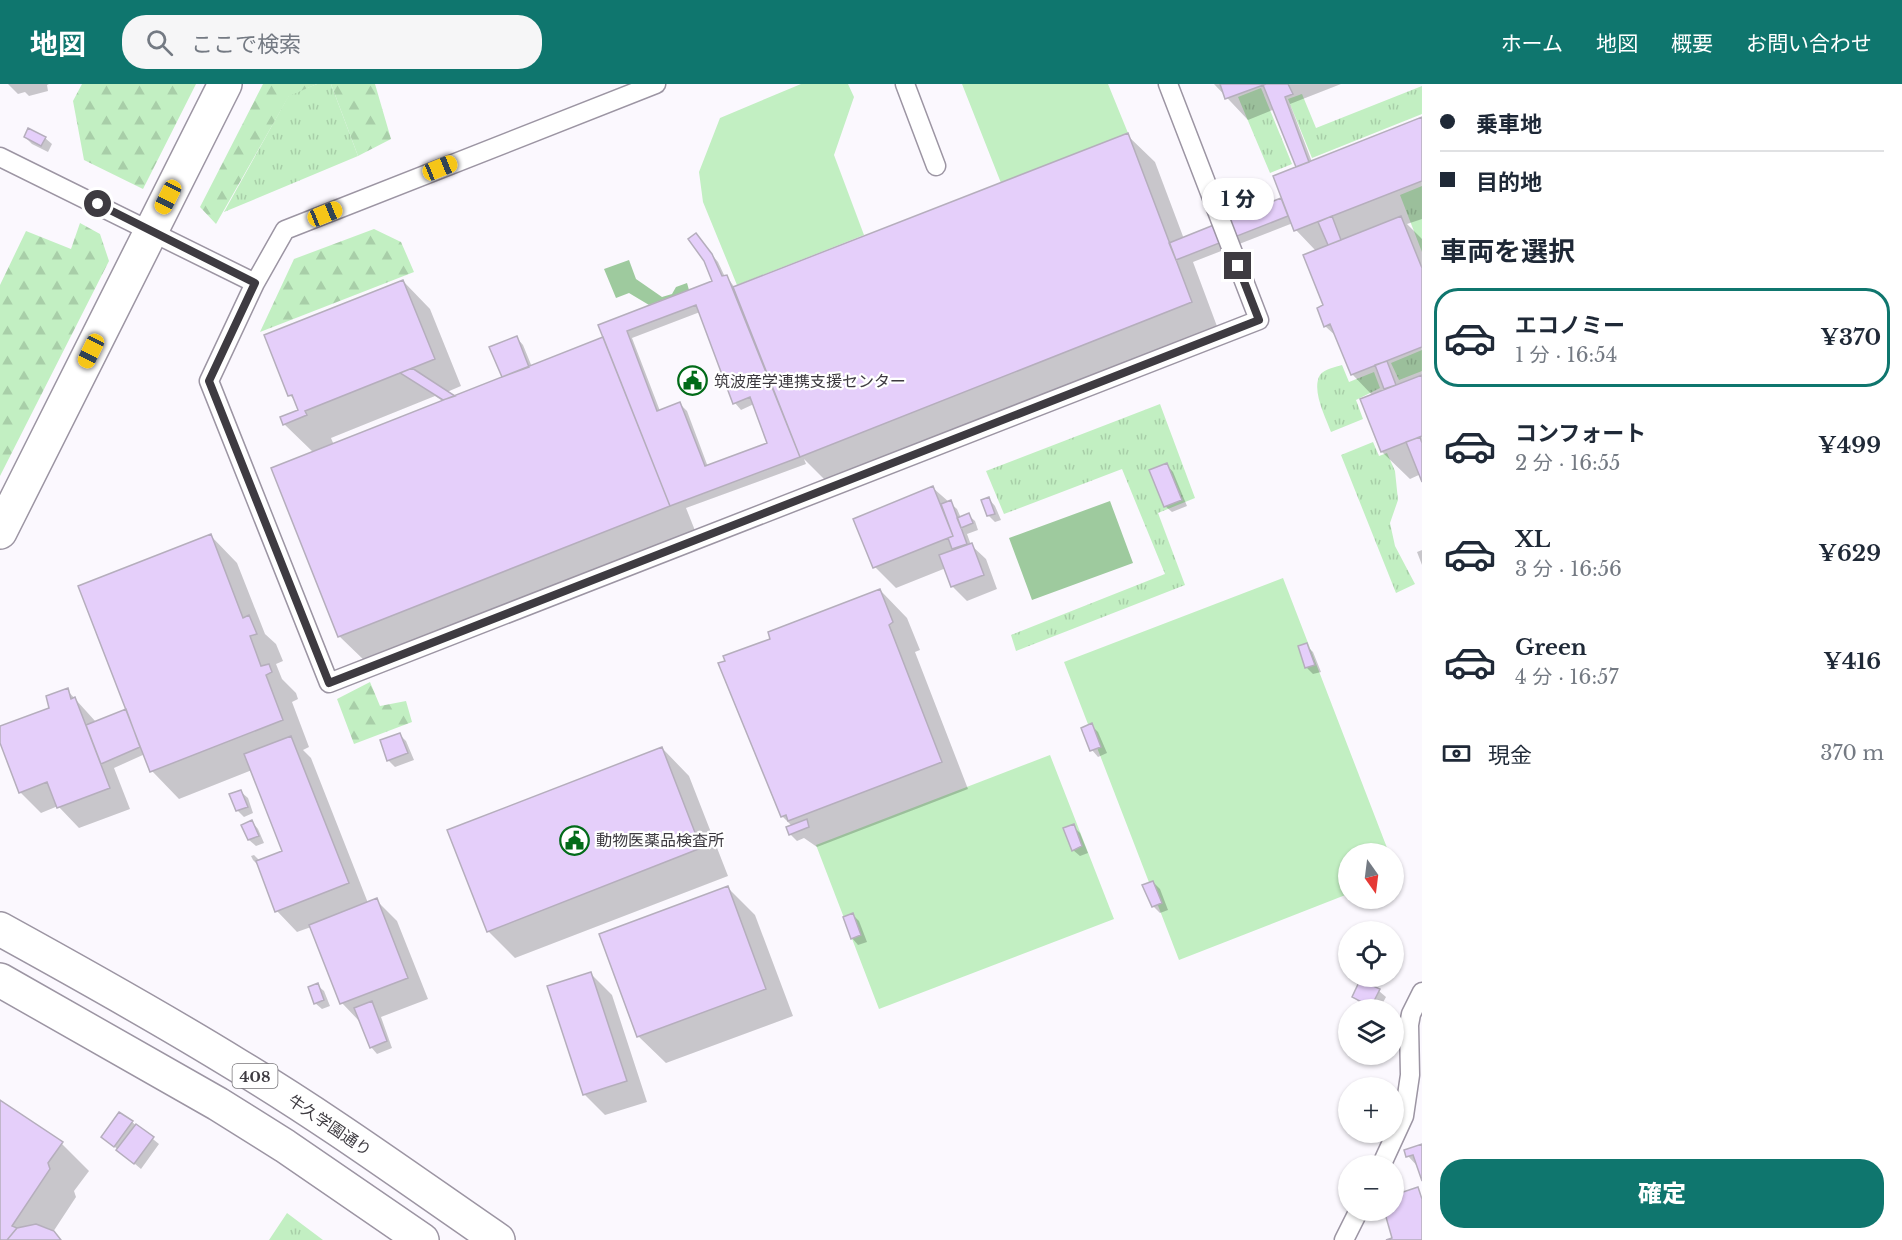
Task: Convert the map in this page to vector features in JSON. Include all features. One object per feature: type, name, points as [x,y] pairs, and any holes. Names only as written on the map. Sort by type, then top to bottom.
[{"type":"main road","points":[[0,532],[225,84]]},
{"type":"main road","name":"牛久学園通り","points":[[0,929],[238,1065],[314,1113],[498,1240]]},
{"type":"main road","name":"408","points":[[0,980],[218,1104],[285,1146],[422,1240]]},
{"type":"lane","points":[[656,84],[285,231],[255,283],[209,381],[329,683],[1259,320],[1168,84]]},
{"type":"lane","points":[[904,84],[936,166]]},
{"type":"lane","points":[[0,157],[255,283]]},
{"type":"lane","points":[[1386,1155],[1404,1116],[1410,1075],[1409,1025],[1411,1014],[1422,992]]},
{"type":"lane","points":[[1344,1240],[1354,1221]]},
{"type":"green space","points":[[82,84],[196,84],[143,189],[84,160],[73,101]]},
{"type":"green space","points":[[263,84],[317,84],[289,96],[216,224],[200,207]]},
{"type":"green space","points":[[317,84],[331,84],[358,156],[224,212],[289,95]]},
{"type":"green space","points":[[331,84],[375,84],[391,139],[358,156]]},
{"type":"green space","points":[[801,84],[848,84],[854,97],[834,155],[864,235],[737,285],[703,202],[699,172],[720,118]]},
{"type":"green space","points":[[962,84],[1108,84],[1128,133],[1001,183]]},
{"type":"green space","points":[[1422,86],[1422,114],[1312,158],[1288,99],[1302,94],[1316,128]]},
{"type":"green space","points":[[1261,88],[1292,164],[1270,173],[1238,97]]},
{"type":"green space","points":[[1422,186],[1422,252],[1400,195]]},
{"type":"green space","points":[[80,223],[100,234],[109,261],[0,476],[0,285],[26,231],[71,249]]},
{"type":"green space","points":[[374,229],[401,242],[414,272],[260,332],[294,259]]},
{"type":"green space","points":[[1422,350],[1422,371],[1399,380],[1391,363]]},
{"type":"green space","points":[[1342,365],[1349,382],[1374,372],[1380,388],[1356,400],[1363,419],[1331,432],[1320,404],[1318,381],[1324,371]]},
{"type":"green space","points":[[1160,404],[1195,498],[1158,513],[1185,585],[1016,651],[1011,635],[1165,574],[1122,469],[1004,514],[986,471]]},
{"type":"green space","points":[[1373,442],[1379,456],[1387,453],[1395,471],[1398,500],[1390,523],[1395,546],[1415,584],[1396,593],[1341,455]]},
{"type":"green space","points":[[1283,578],[1385,843],[1338,843],[1338,898],[1179,960],[1064,662]]},
{"type":"green space","points":[[370,682],[380,706],[406,701],[412,722],[354,744],[337,699]]},
{"type":"green space","points":[[1050,755],[1114,919],[879,1009],[816,845]]},
{"type":"green space","points":[[287,1213],[323,1240],[269,1240]]},
{"type":"shaded area","points":[[629,260],[636,279],[662,297],[672,294],[676,287],[687,283],[689,290],[649,305],[629,293],[616,298],[604,269]]},
{"type":"shaded area","points":[[1110,501],[1133,563],[1032,600],[1009,538]]},
{"type":"building","points":[[1220,84],[1266,84],[1225,99]]},
{"type":"building","points":[[1288,84],[1293,94],[1285,97],[1309,162],[1296,167],[1263,85]]},
{"type":"building","points":[[1422,117],[1422,181],[1294,231],[1273,176]]},
{"type":"building","points":[[28,128],[46,137],[41,146],[24,137]]},
{"type":"building","points":[[1128,133],[1192,302],[800,457],[733,287]]},
{"type":"building","points":[[1281,198],[1288,216],[1176,260],[1169,243]]},
{"type":"building","points":[[1332,216],[1341,240],[1328,245],[1318,222]]},
{"type":"building","points":[[1401,216],[1422,268],[1422,347],[1351,375],[1330,324],[1324,327],[1317,308],[1323,305],[1303,255]]},
{"type":"building","points":[[696,233],[712,254],[722,276],[727,275],[800,457],[670,506],[598,325],[712,281],[704,261],[688,239]],"holes":[[[696,305],[733,404],[750,397],[767,443],[705,466],[680,402],[657,411],[627,331]]]},
{"type":"building","points":[[403,280],[435,359],[305,411],[307,415],[283,425],[280,417],[298,410],[292,395],[288,396],[264,335]]},
{"type":"building","points":[[517,336],[529,367],[502,377],[489,347]]},
{"type":"building","points":[[603,337],[670,506],[338,637],[271,468]]},
{"type":"building","points":[[1387,361],[1396,385],[1384,389],[1375,365]]},
{"type":"building","points":[[412,368],[455,396],[443,400],[400,373]]},
{"type":"building","points":[[1422,375],[1422,436],[1381,452],[1360,399]]},
{"type":"building","points":[[1420,437],[1422,443],[1422,482],[1406,442]]},
{"type":"building","points":[[1167,463],[1182,500],[1164,507],[1149,470]]},
{"type":"building","points":[[933,486],[953,536],[873,568],[853,519]]},
{"type":"building","points":[[989,497],[995,514],[987,516],[981,500]]},
{"type":"building","points":[[951,500],[967,544],[952,549],[948,538],[953,536],[941,504]]},
{"type":"building","points":[[969,513],[973,523],[961,528],[957,518]]},
{"type":"building","points":[[211,534],[243,618],[249,615],[257,634],[250,636],[261,666],[269,664],[272,672],[266,675],[283,720],[150,772],[78,586]]},
{"type":"building","points":[[972,543],[984,575],[951,587],[939,555]]},
{"type":"building","points":[[880,589],[893,622],[889,625],[942,762],[788,821],[786,815],[781,817],[718,663],[725,661],[723,656],[770,639],[768,632]]},
{"type":"building","points":[[1307,643],[1315,665],[1305,668],[1298,646]]},
{"type":"building","points":[[68,688],[71,699],[75,697],[110,788],[57,808],[47,782],[19,793],[0,743],[0,726],[49,708],[46,696]]},
{"type":"building","points":[[126,709],[140,747],[101,764],[86,725]]},
{"type":"building","points":[[1092,723],[1101,747],[1090,751],[1081,728]]},
{"type":"building","points":[[400,733],[408,753],[387,761],[380,740]]},
{"type":"building","points":[[291,736],[349,883],[275,912],[256,861],[282,851],[244,754]]},
{"type":"building","points":[[662,747],[701,848],[487,932],[447,830]]},
{"type":"building","points":[[241,790],[248,807],[236,811],[229,794]]},
{"type":"building","points":[[807,819],[809,827],[789,835],[786,827]]},
{"type":"building","points":[[252,820],[259,836],[248,840],[241,825]]},
{"type":"building","points":[[1074,824],[1082,846],[1072,851],[1063,828]]},
{"type":"building","points":[[1153,881],[1162,903],[1152,907],[1142,885]]},
{"type":"building","points":[[728,886],[766,989],[637,1037],[599,934]]},
{"type":"building","points":[[377,898],[408,978],[340,1004],[309,925]]},
{"type":"building","points":[[853,913],[861,935],[851,939],[843,917]]},
{"type":"building","points":[[591,972],[627,1081],[583,1095],[547,986]]},
{"type":"building","points":[[318,983],[324,1000],[314,1004],[308,987]]},
{"type":"building","points":[[1357,987],[1380,989],[1375,999],[1352,997]]},
{"type":"building","points":[[372,1001],[387,1041],[370,1048],[354,1008]]},
{"type":"building","points":[[0,1100],[63,1142],[48,1163],[50,1169],[12,1226],[17,1228],[7,1240],[0,1240]]},
{"type":"building","points":[[119,1112],[133,1121],[114,1147],[101,1137]]},
{"type":"building","points":[[136,1124],[154,1137],[134,1164],[116,1150]]},
{"type":"building","points":[[1422,1144],[1422,1181],[1413,1155],[1406,1157],[1404,1150]]},
{"type":"building","points":[[1418,1187],[1422,1199],[1422,1240],[1386,1240],[1392,1238],[1387,1221],[1404,1221],[1404,1192]]},
{"type":"building","points":[[36,1224],[54,1231],[61,1240],[7,1240],[17,1228]]},
{"type":"place","name":"筑波産学連携支援センター","points":[[693,381]]},
{"type":"place","name":"動物医薬品検査所","points":[[575,840]]},
{"type":"route","points":[[98,204],[255,283],[209,381],[329,683],[1259,320],[1238,266]]}]
